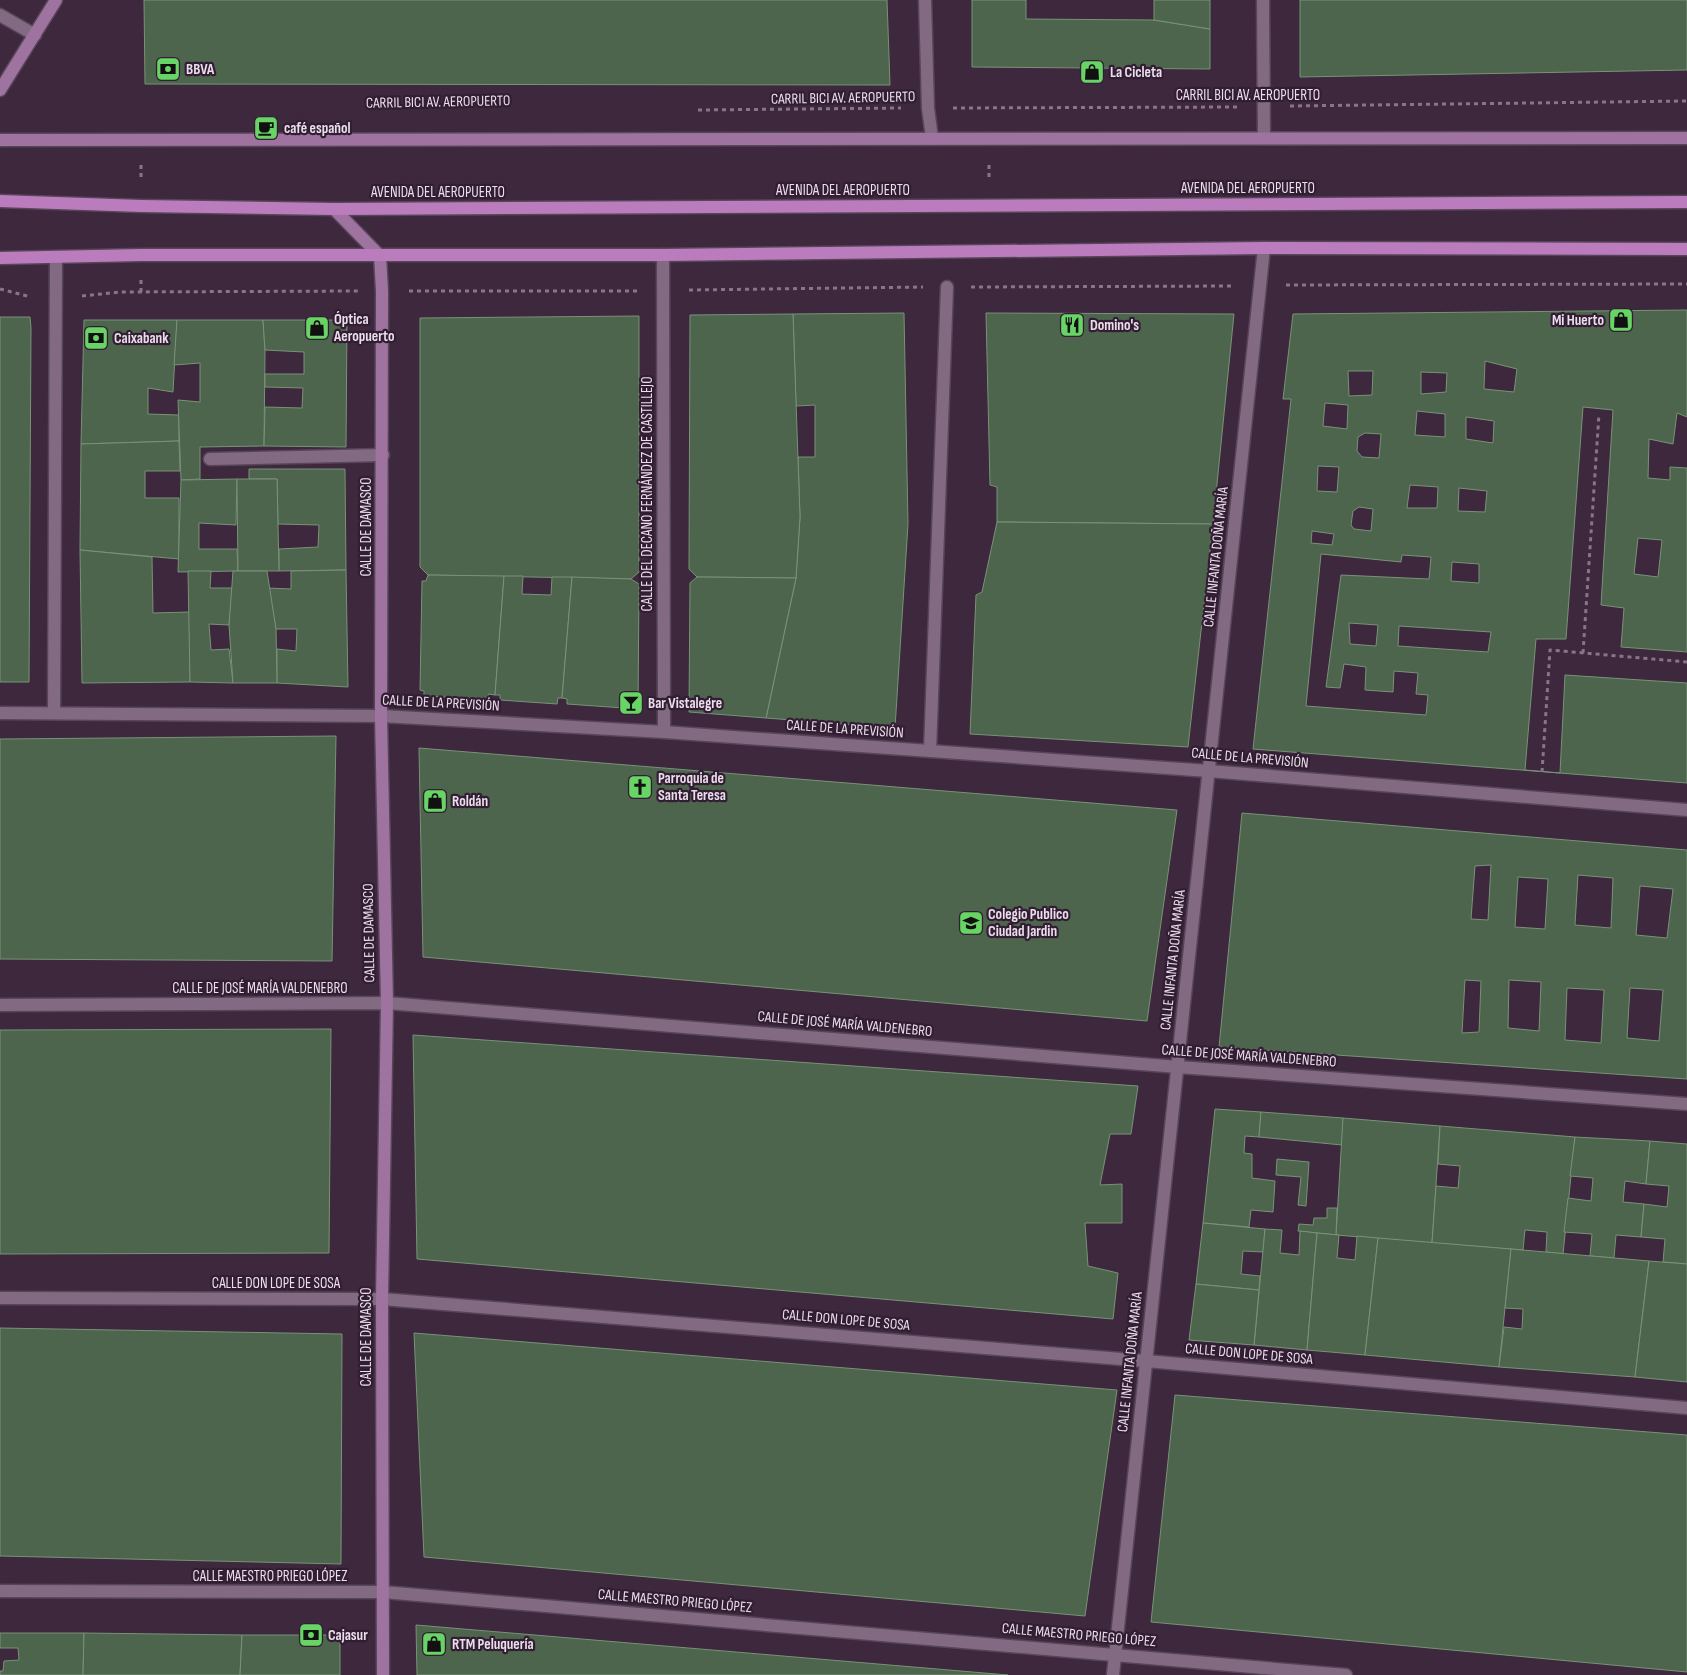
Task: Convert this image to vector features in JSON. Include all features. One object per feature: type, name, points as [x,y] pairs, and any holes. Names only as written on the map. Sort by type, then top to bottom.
[{"type":"main road","name":"AVENIDA DEL AEROPUERTO","points":[[0,201],[141,206],[334,209],[1687,202]]},
{"type":"main road","points":[[0,258],[141,255],[663,255],[1264,248],[1687,249]]},
{"type":"street","points":[[0,90],[36,35],[56,0]]},
{"type":"street","points":[[925,0],[928,108],[932,138]]},
{"type":"street","points":[[1263,0],[1264,138]]},
{"type":"street","points":[[0,15],[36,35]]},
{"type":"street","points":[[0,140],[1687,138]]},
{"type":"street","points":[[334,209],[380,256]]},
{"type":"street","name":"CALLE INFANTA DOÑA MARÍA","points":[[1113,1675],[1264,248]]},
{"type":"street","name":"CALLE DEL DECANO FERNÁNDEZ DE CASTILLEJO","points":[[663,255],[664,732]]},
{"type":"street","name":"CALLE DE DAMASCO","points":[[380,256],[383,456],[381,716],[387,1003],[382,1299],[383,1675]]},
{"type":"street","points":[[54,713],[56,258]]},
{"type":"street","points":[[930,751],[948,287]]},
{"type":"street","points":[[210,459],[383,456]]},
{"type":"street","name":"CALLE DE LA PREVISIÓN","points":[[0,713],[381,716],[664,732],[1209,771],[1687,810]]},
{"type":"street","name":"CALLE DE JOSÉ MARÍA VALDENEBRO","points":[[0,1005],[387,1003],[1178,1067],[1687,1104]]},
{"type":"street","name":"CALLE DON LOPE DE SOSA","points":[[0,1298],[382,1299],[1146,1361],[1687,1408]]},
{"type":"street","name":"CALLE MAESTRO PRIEGO LÓPEZ","points":[[0,1591],[383,1592],[1346,1675]]},
{"type":"path","name":"CARRIL BICI AV. AEROPUERTO","points":[[688,111],[1264,107],[1687,101]]},
{"type":"path","points":[[1294,285],[1687,284]]},
{"type":"path","points":[[0,289],[33,297],[56,299],[120,292],[1233,286]]},
{"type":"path","points":[[1582,653],[1599,414]]},
{"type":"path","points":[[1541,776],[1550,650],[1687,662]]},
{"type":"building","points":[[144,0],[887,0],[890,85],[145,84]]},
{"type":"building","points":[[972,0],[1026,0],[1026,19],[1154,20],[1210,29],[1210,69],[972,67]]},
{"type":"building","points":[[1154,0],[1210,0],[1210,29],[1154,20]]},
{"type":"building","points":[[1300,0],[1687,0],[1687,70],[1300,77]]},
{"type":"building","points":[[1687,310],[1687,417],[1677,413],[1673,444],[1649,439],[1648,478],[1670,480],[1670,467],[1687,468],[1687,652],[1621,647],[1624,608],[1601,605],[1613,410],[1583,407],[1566,639],[1536,639],[1525,770],[1560,773],[1565,675],[1687,683],[1687,783],[1253,749],[1291,399],[1283,399],[1293,314]],"holes":[[[1485,361],[1517,369],[1514,392],[1484,389]],[[1348,371],[1373,371],[1372,395],[1349,396]],[[1421,372],[1447,373],[1446,392],[1421,394]],[[1325,403],[1348,405],[1347,429],[1323,426]],[[1417,411],[1445,414],[1445,437],[1415,435]],[[1466,417],[1494,421],[1493,443],[1466,439]],[[1365,433],[1381,434],[1379,458],[1362,457],[1357,451],[1358,437]],[[1318,466],[1339,467],[1337,492],[1317,491]],[[1410,485],[1438,487],[1437,508],[1407,508]],[[1459,488],[1487,491],[1485,512],[1458,511]],[[1359,507],[1373,509],[1371,531],[1354,529],[1351,525],[1353,511]],[[1312,531],[1334,534],[1332,545],[1311,543]],[[1638,538],[1662,540],[1658,577],[1634,574]],[[1321,554],[1401,562],[1402,555],[1431,557],[1429,579],[1341,575],[1326,687],[1340,688],[1344,664],[1366,667],[1365,690],[1393,692],[1394,671],[1418,673],[1416,694],[1428,695],[1426,715],[1306,706]],[[1452,562],[1479,564],[1479,583],[1451,581]],[[1349,623],[1378,625],[1376,646],[1350,644]],[[1399,626],[1491,632],[1488,652],[1398,646]]]},
{"type":"building","points":[[904,313],[908,524],[895,728],[766,718],[796,578],[800,517],[798,457],[815,457],[815,405],[796,406],[793,314]]},
{"type":"building","points":[[986,313],[1234,314],[1213,524],[997,522],[997,487],[990,485]]},
{"type":"building","points":[[793,314],[800,517],[796,578],[697,577],[689,569],[690,315]]},
{"type":"building","points":[[639,316],[639,572],[631,579],[428,575],[420,567],[420,318]]},
{"type":"building","points":[[0,317],[30,317],[31,328],[29,682],[0,682]]},
{"type":"building","points":[[84,320],[177,320],[173,392],[148,388],[148,414],[179,415],[179,441],[81,444]]},
{"type":"building","points":[[177,320],[263,320],[265,350],[264,446],[200,447],[200,479],[181,480],[178,400],[200,402],[200,363],[174,365]]},
{"type":"building","points":[[263,320],[347,320],[346,447],[264,446],[265,407],[302,408],[303,388],[265,387],[265,374],[304,374],[304,352],[265,350]]},
{"type":"building","points":[[179,441],[180,471],[145,471],[145,498],[179,498],[179,559],[80,550],[81,444]]},
{"type":"building","points":[[249,469],[345,469],[346,570],[279,571],[279,549],[318,547],[319,525],[278,524],[277,479],[249,479]]},
{"type":"building","points":[[237,479],[236,525],[199,523],[199,549],[237,549],[238,571],[178,572],[181,480]]},
{"type":"building","points":[[237,479],[277,479],[279,571],[238,571]]},
{"type":"building","points":[[997,522],[1213,524],[1188,747],[970,734],[976,595],[982,592]]},
{"type":"building","points":[[80,550],[152,557],[153,613],[190,612],[190,682],[82,683]]},
{"type":"building","points":[[346,570],[348,687],[277,683],[277,649],[296,651],[297,629],[276,629],[268,588],[291,589],[291,571]]},
{"type":"building","points":[[188,571],[211,571],[210,588],[233,588],[229,625],[209,624],[211,650],[229,649],[233,683],[190,682]]},
{"type":"building","points":[[233,571],[267,571],[276,629],[277,683],[233,683],[229,625]]},
{"type":"building","points":[[428,575],[504,576],[495,695],[488,694],[489,699],[424,696],[424,691],[420,690],[422,581],[426,581]]},
{"type":"building","points":[[504,576],[523,576],[522,594],[551,595],[552,577],[572,577],[562,698],[558,698],[557,704],[500,700],[500,695],[495,695]]},
{"type":"building","points":[[572,577],[631,579],[639,584],[638,709],[567,704],[567,699],[562,698]]},
{"type":"building","points":[[697,577],[796,578],[766,718],[689,712],[690,583]]},
{"type":"building","points":[[336,736],[332,961],[0,959],[0,739]]},
{"type":"building","points":[[419,748],[1177,810],[1147,1021],[423,957]]},
{"type":"building","points":[[1242,813],[1687,850],[1687,1079],[1219,1047]],"holes":[[[1491,865],[1488,920],[1471,919],[1475,866]],[[1578,875],[1613,878],[1611,928],[1575,925]],[[1518,877],[1548,879],[1545,929],[1515,927]],[[1640,886],[1673,889],[1667,938],[1636,935]],[[1465,980],[1481,981],[1479,1032],[1462,1033]],[[1509,980],[1541,982],[1539,1031],[1508,1028]],[[1567,988],[1604,990],[1601,1043],[1565,1040]],[[1630,988],[1663,990],[1659,1041],[1627,1038]]]},
{"type":"building","points":[[331,1029],[329,1253],[0,1254],[0,1030]]},
{"type":"building","points":[[413,1035],[1138,1086],[1131,1134],[1110,1134],[1100,1185],[1122,1184],[1122,1223],[1085,1223],[1088,1266],[1118,1273],[1113,1319],[417,1259]]},
{"type":"building","points":[[1215,1109],[1261,1112],[1259,1137],[1245,1136],[1244,1153],[1252,1154],[1252,1178],[1275,1181],[1273,1212],[1251,1210],[1249,1227],[1203,1223]]},
{"type":"building","points":[[1261,1112],[1343,1118],[1342,1145],[1259,1137]]},
{"type":"building","points":[[1343,1118],[1440,1126],[1432,1243],[1336,1235]]},
{"type":"building","points":[[1440,1126],[1575,1137],[1563,1254],[1546,1252],[1547,1232],[1525,1230],[1523,1250],[1432,1243],[1436,1186],[1458,1188],[1460,1166],[1438,1164]]},
{"type":"building","points":[[1575,1137],[1650,1141],[1646,1184],[1625,1181],[1623,1202],[1644,1204],[1641,1237],[1616,1235],[1614,1258],[1590,1256],[1592,1234],[1564,1232],[1568,1198],[1591,1201],[1593,1178],[1570,1176]]},
{"type":"building","points":[[1650,1141],[1687,1144],[1687,1264],[1663,1262],[1665,1239],[1641,1237],[1644,1204],[1667,1207],[1669,1186],[1646,1184]]},
{"type":"building","points":[[1277,1159],[1309,1162],[1306,1206],[1298,1205],[1301,1177],[1276,1175]]},
{"type":"building","points":[[1327,1208],[1337,1208],[1336,1235],[1298,1231],[1299,1224],[1313,1225],[1314,1218],[1327,1218]]},
{"type":"building","points":[[1203,1223],[1265,1229],[1263,1252],[1243,1251],[1241,1274],[1260,1276],[1259,1290],[1196,1284]]},
{"type":"building","points":[[1265,1229],[1282,1230],[1280,1253],[1299,1255],[1300,1231],[1317,1233],[1307,1350],[1254,1345]]},
{"type":"building","points":[[1317,1233],[1339,1235],[1337,1258],[1355,1260],[1357,1236],[1378,1238],[1365,1355],[1307,1350]]},
{"type":"building","points":[[1378,1238],[1511,1249],[1499,1367],[1365,1355]]},
{"type":"building","points":[[1511,1249],[1649,1261],[1635,1377],[1499,1367],[1504,1327],[1522,1329],[1523,1309],[1505,1308]]},
{"type":"building","points":[[1649,1261],[1687,1264],[1687,1382],[1635,1377]]},
{"type":"building","points":[[1196,1284],[1259,1290],[1254,1345],[1189,1340]]},
{"type":"building","points":[[0,1328],[342,1334],[341,1564],[0,1556]]},
{"type":"building","points":[[414,1333],[1117,1390],[1085,1616],[424,1557]]},
{"type":"building","points":[[1175,1395],[1687,1435],[1687,1672],[1151,1622]]},
{"type":"building","points":[[416,1625],[1008,1675],[417,1675]]},
{"type":"building","points":[[0,1633],[84,1633],[83,1675],[0,1675],[0,1671],[3,1671],[4,1661],[19,1660],[18,1648],[0,1648]]},
{"type":"building","points":[[84,1633],[242,1635],[240,1675],[83,1675]]},
{"type":"building","points":[[242,1635],[340,1635],[340,1675],[240,1675]]},
{"type":"place","name":"BBVA","points":[[168,69]]},
{"type":"place","name":"La Cicleta","points":[[1092,72]]},
{"type":"place","name":"café español","points":[[266,128]]},
{"type":"place","name":"Mi Huerto","points":[[1621,320]]},
{"type":"place","name":"Domino's","points":[[1072,325]]},
{"type":"place","name":"Óptica Aeropuerto","points":[[317,328]]},
{"type":"place","name":"Caixabank","points":[[96,338]]},
{"type":"place","name":"Bar Vistalegre","points":[[631,703]]},
{"type":"place","name":"Parroquia de Santa Teresa","points":[[640,787]]},
{"type":"place","name":"Roldán","points":[[435,801]]},
{"type":"place","name":"Colegio Publico Ciudad Jardin","points":[[971,923]]},
{"type":"place","name":"Cajasur","points":[[311,1635]]},
{"type":"place","name":"RTM Peluquería","points":[[434,1644]]}]
